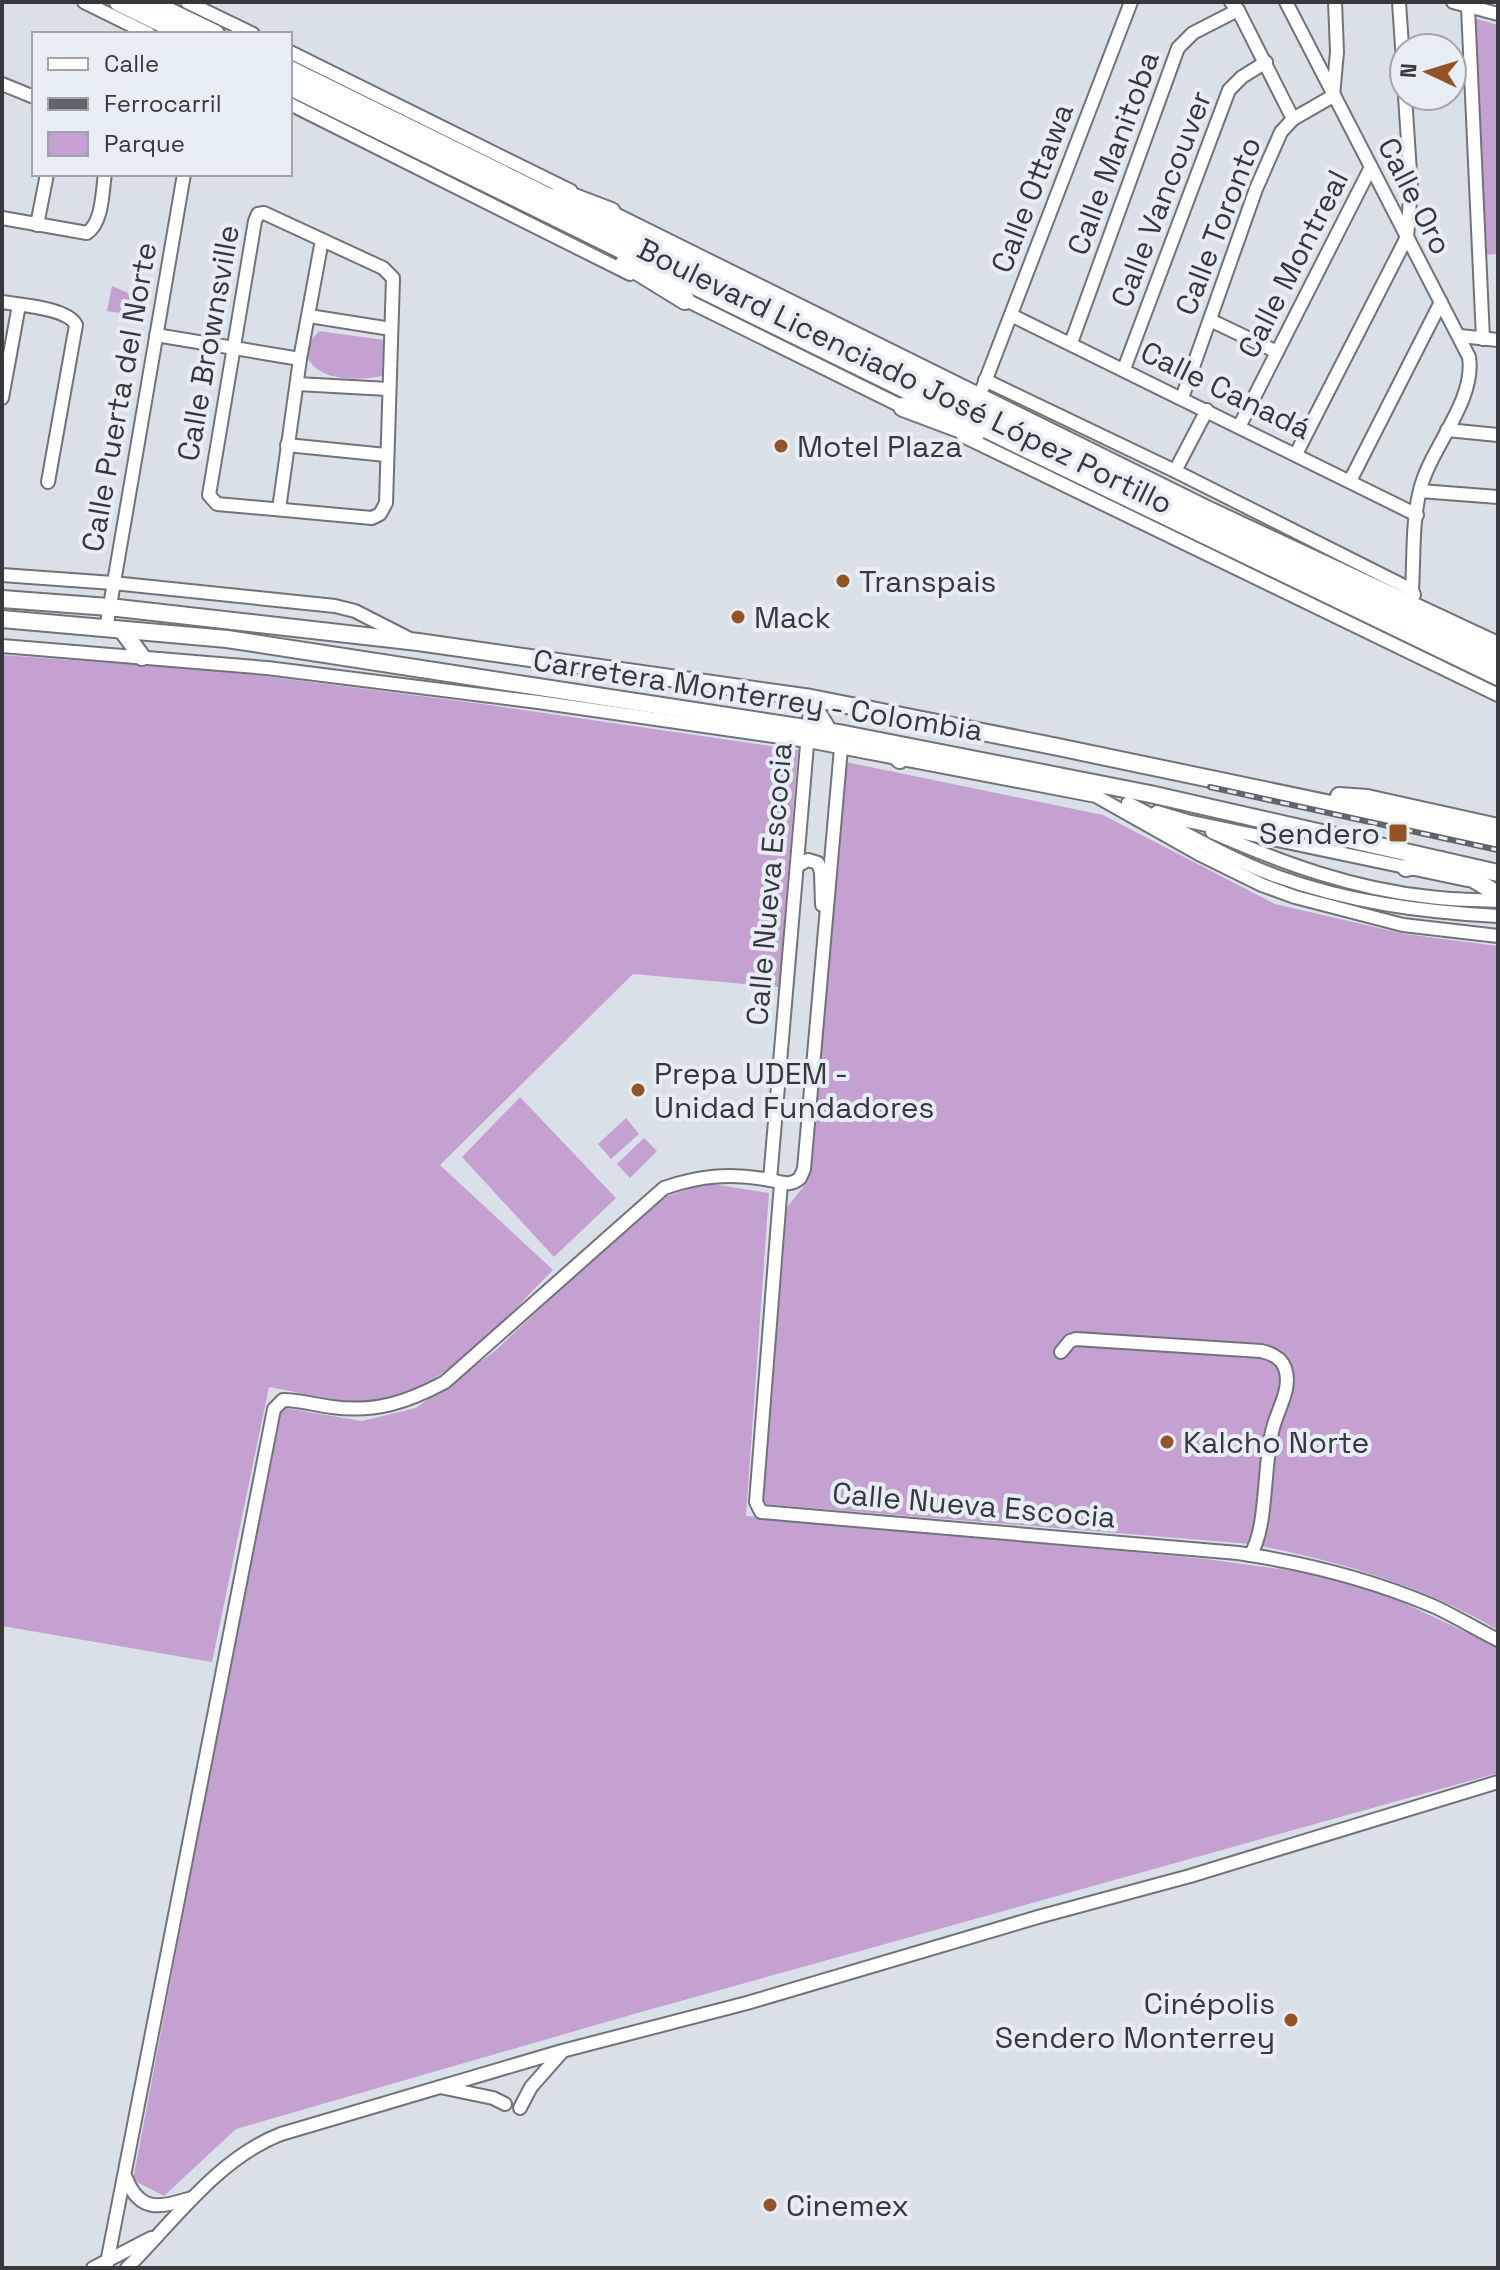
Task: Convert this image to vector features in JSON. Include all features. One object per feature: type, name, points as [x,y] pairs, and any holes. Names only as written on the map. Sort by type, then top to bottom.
[{"type":"highway","points":[[119,2],[181,32]]},
{"type":"highway","points":[[148,2],[211,32]]},
{"type":"highway","points":[[292,56],[346,98]]},
{"type":"highway","name":"Boulevard Licenciado José López Portillo","points":[[292,71],[1281,565]]},
{"type":"highway","name":"Boulevard Licenciado José López Portillo","points":[[292,87],[1026,448],[1281,565]]},
{"type":"highway","points":[[511,180],[572,197],[611,212]]},
{"type":"highway","points":[[566,223],[685,300]]},
{"type":"highway","points":[[903,407],[990,439],[1026,448]]},
{"type":"highway","points":[[1281,565],[1495,661]]},
{"type":"main road","name":"Carretera Monterrey - Colombia","points":[[2,599],[109,607],[418,642],[811,698],[1498,839]]},
{"type":"main road","name":"Carretera Monterrey - Colombia","points":[[2,619],[242,642],[808,735],[831,732],[1150,794],[1498,873]]},
{"type":"main road","points":[[114,630],[142,657]]},
{"type":"main road","points":[[875,740],[900,760]]},
{"type":"main road","points":[[1269,791],[1367,798],[1498,827]]},
{"type":"main road","points":[[1367,843],[1395,842],[1498,863]]},
{"type":"main road","points":[[1406,868],[1441,860],[1498,894]]},
{"type":"street","points":[[84,2],[145,32]]},
{"type":"street","points":[[187,2],[249,32]]},
{"type":"street","name":"Calle Ottawa","points":[[980,393],[1131,2]]},
{"type":"street","name":"Calle Oro","points":[[1286,2],[1469,357],[1470,375],[1420,491],[1412,590]]},
{"type":"street","points":[[1333,96],[1337,52],[1335,2]]},
{"type":"street","points":[[1399,2],[1401,32]]},
{"type":"street","points":[[1453,2],[1498,14]]},
{"type":"street","points":[[1234,6],[1266,62],[1293,119]]},
{"type":"street","name":"Calle Manitoba","points":[[1071,343],[1178,48],[1193,33],[1234,6]]},
{"type":"street","points":[[1468,7],[1483,339]]},
{"type":"street","name":"Boulevard Licenciado José López Portillo","points":[[292,55],[1237,521],[1420,606],[1495,661]]},
{"type":"street","name":"Calle Vancouver","points":[[1124,369],[1229,90],[1242,77],[1266,62]]},
{"type":"street","points":[[2,84],[32,96]]},
{"type":"street","name":"Calle Toronto","points":[[1182,398],[1262,176],[1281,132],[1293,119],[1333,96]]},
{"type":"street","name":"Boulevard Licenciado José López Portillo","points":[[292,105],[903,407],[1498,695]]},
{"type":"street","points":[[1296,454],[1407,237],[1411,188],[1406,112]]},
{"type":"street","name":"Calle Montreal","points":[[1239,427],[1371,167]]},
{"type":"street","points":[[37,225],[47,176]]},
{"type":"street","points":[[2,218],[87,233],[94,226],[105,176]]},
{"type":"street","name":"Calle Puerta del Norte","points":[[114,630],[109,607],[184,176]]},
{"type":"street","name":"Calle Brownsville","points":[[258,214],[269,214],[390,273],[394,286],[391,329],[386,503],[380,514],[372,518],[217,504],[209,495],[258,214]]},
{"type":"street","points":[[279,509],[300,359],[322,240]]},
{"type":"street","points":[[2,302],[62,313],[73,318],[77,331],[48,482]]},
{"type":"street","points":[[1350,481],[1441,302]]},
{"type":"street","points":[[2,398],[19,305]]},
{"type":"street","name":"Calle Canadá","points":[[1011,315],[1417,515]]},
{"type":"street","points":[[309,316],[391,329]]},
{"type":"street","points":[[1210,320],[1277,352]]},
{"type":"street","points":[[156,335],[300,359]]},
{"type":"street","points":[[1460,336],[1498,340]]},
{"type":"street","points":[[985,380],[1380,573],[1412,590],[1420,606]]},
{"type":"street","points":[[297,384],[388,389]]},
{"type":"street","points":[[1175,471],[1207,410]]},
{"type":"street","points":[[1447,430],[1498,435]]},
{"type":"street","points":[[287,445],[386,455]]},
{"type":"street","points":[[1122,464],[1130,450]]},
{"type":"street","points":[[1420,491],[1498,497]]},
{"type":"street","points":[[1237,521],[1246,506]]},
{"type":"street","points":[[1303,552],[1329,547]]},
{"type":"street","points":[[1380,573],[1388,592]]},
{"type":"street","points":[[2,575],[335,606],[355,611],[418,642]]},
{"type":"street","points":[[2,646],[267,668],[808,735],[841,748],[1096,796],[1187,821],[1478,882]]},
{"type":"street","name":"Calle Nueva Escocia","points":[[811,698],[775,1182],[756,1502],[759,1511],[1250,1555],[1304,1564],[1370,1582],[1433,1607],[1498,1640]]},
{"type":"street","name":"Calle Nueva Escocia","points":[[775,1182],[791,1184],[800,1178],[804,1169],[841,748],[811,698]]},
{"type":"street","points":[[1096,796],[1210,860],[1295,897],[1403,925],[1498,936]]},
{"type":"street","points":[[1128,803],[1226,854],[1310,887],[1381,905],[1498,916]]},
{"type":"street","points":[[1187,821],[1267,856],[1326,877],[1430,897],[1498,901]]},
{"type":"street","points":[[797,866],[814,860],[820,867],[820,899],[826,919]]},
{"type":"street","points":[[107,2264],[274,1409],[283,1400],[295,1400],[346,1409],[367,1409],[387,1407],[421,1395],[445,1382],[664,1188],[713,1175],[775,1182]]},
{"type":"street","points":[[1061,1352],[1070,1341],[1076,1339],[1261,1351],[1269,1352],[1281,1361],[1287,1382],[1269,1447],[1259,1541],[1250,1555]]},
{"type":"street","points":[[127,2268],[239,2156],[268,2139],[562,2051],[747,2003],[993,1929],[1190,1876],[1498,1782]]},
{"type":"street","points":[[520,2108],[531,2087],[562,2051]]},
{"type":"street","points":[[437,2087],[474,2093],[505,2104]]},
{"type":"street","points":[[125,2177],[136,2198],[151,2205],[167,2205],[195,2197]]},
{"type":"street","points":[[93,2268],[107,2264],[158,2235]]},
{"type":"green space","points":[[1474,18],[1498,25],[1498,254],[1483,255]]},
{"type":"green space","points":[[112,286],[144,300],[140,316],[107,311]]},
{"type":"green space","points":[[319,331],[384,340],[382,376],[350,379],[319,370],[306,354]]},
{"type":"green space","points":[[2,655],[224,671],[483,704],[798,750],[779,987],[633,974],[440,1165],[553,1270],[492,1333],[446,1371],[421,1386],[394,1396],[366,1401],[330,1399],[269,1387],[212,1662],[2,1626]]},
{"type":"green space","points":[[846,762],[1103,815],[1275,904],[1405,934],[1498,946],[1498,1630],[1439,1600],[1378,1576],[1251,1544],[763,1504],[787,1207],[804,1186]]},
{"type":"green space","points":[[520,1097],[616,1198],[554,1257],[462,1157]]},
{"type":"green space","points":[[626,1118],[639,1134],[611,1159],[598,1144]]},
{"type":"green space","points":[[644,1138],[657,1151],[630,1178],[617,1164]]},
{"type":"green space","points":[[707,1183],[769,1193],[746,1516],[1206,1559],[1323,1575],[1378,1591],[1498,1647],[1498,1773],[627,2016],[236,2129],[164,2196],[133,2180],[279,1407],[362,1421],[416,1408],[495,1351],[655,1200]]},
{"type":"railway","points":[[1210,787],[1498,850]]},
{"type":"place","name":"Motel Plaza","points":[[781,446]]},
{"type":"place","name":"Transpais","points":[[843,581]]},
{"type":"place","name":"Mack","points":[[738,617]]},
{"type":"place","name":"Sendero","points":[[1398,833]]},
{"type":"place","name":"Prepa UDEM - Unidad Fundadores","points":[[638,1090]]},
{"type":"place","name":"Kalcho Norte","points":[[1167,1442]]},
{"type":"place","name":"Cinépolis Sendero Monterrey","points":[[1291,2020]]},
{"type":"place","name":"Cinemex","points":[[770,2205]]}]
